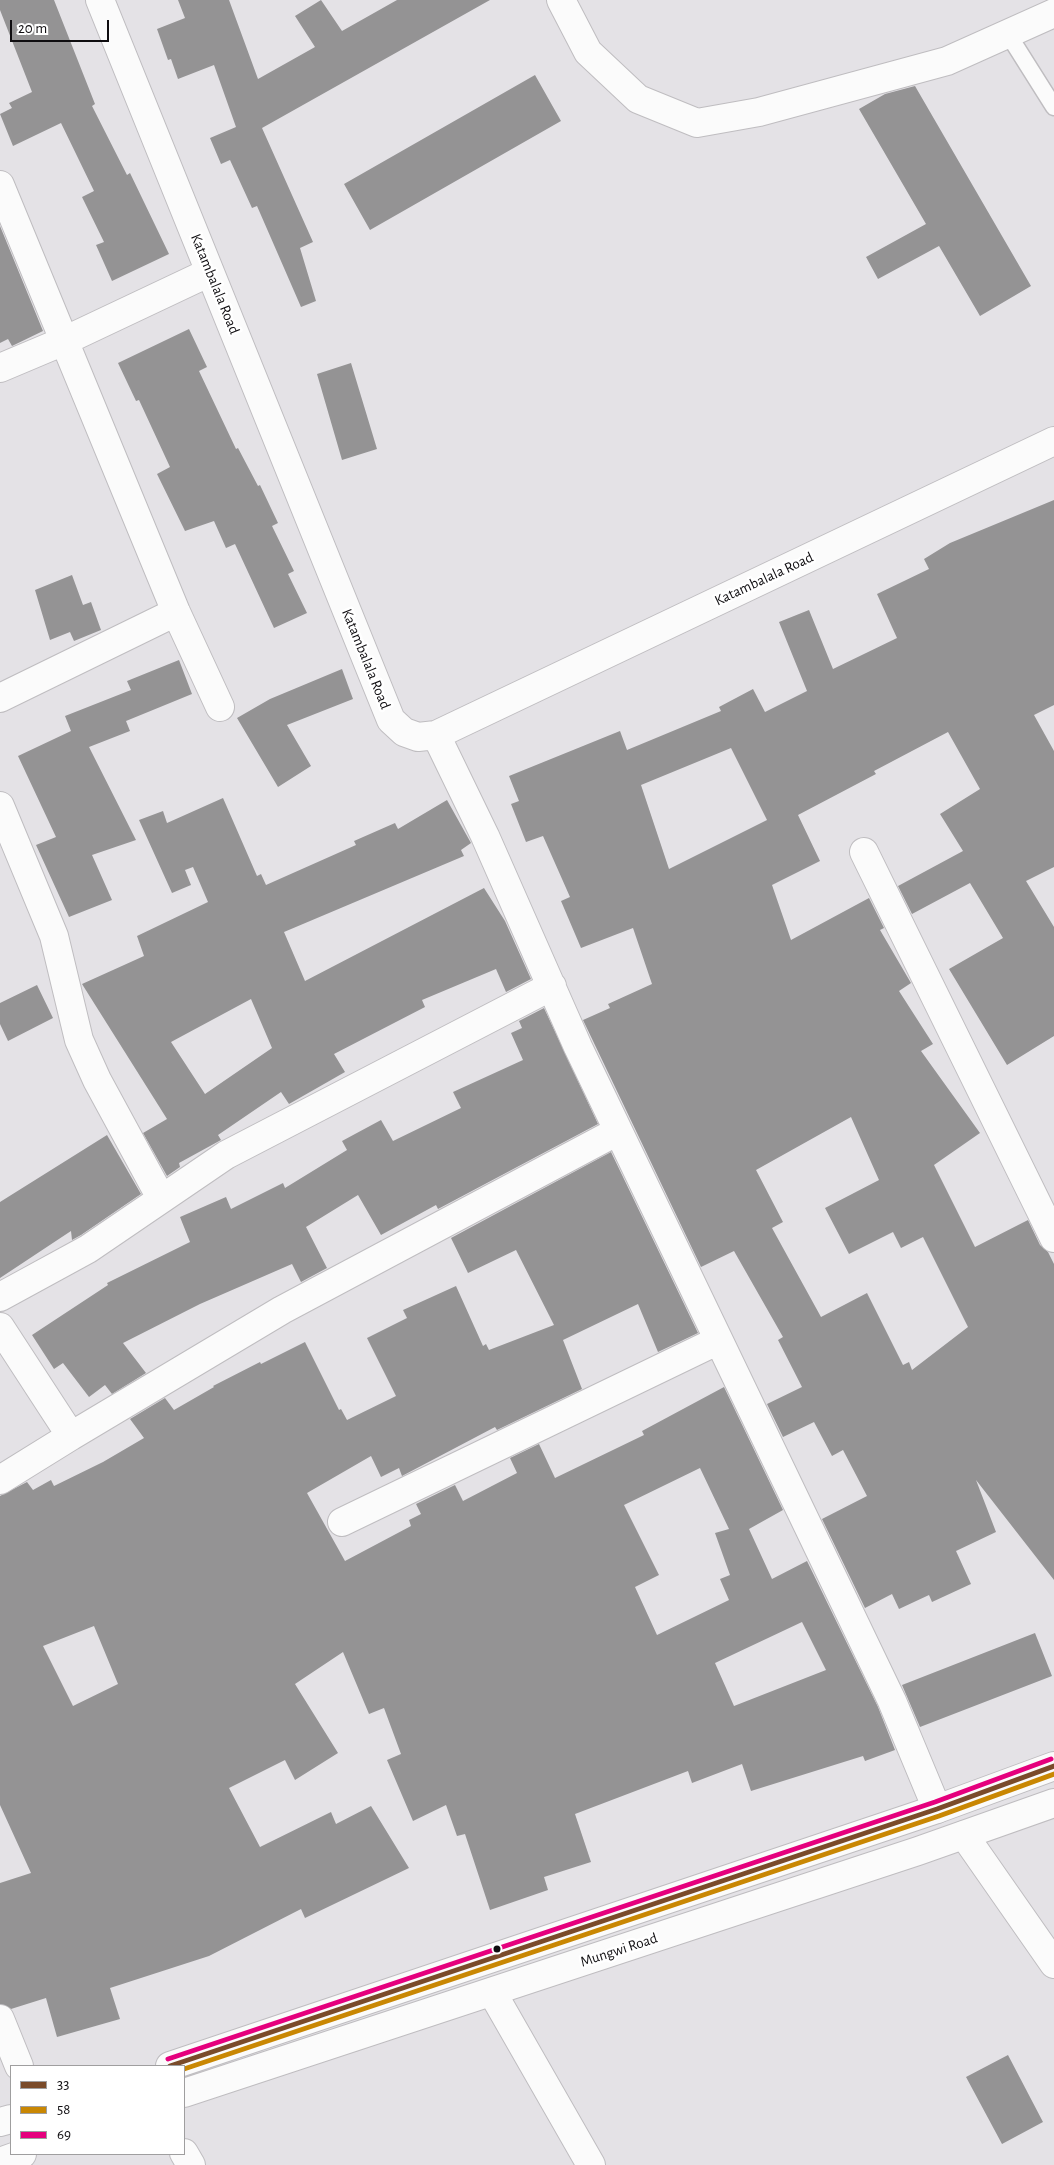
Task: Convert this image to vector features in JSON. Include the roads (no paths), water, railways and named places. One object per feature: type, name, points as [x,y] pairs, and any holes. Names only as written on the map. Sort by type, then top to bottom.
[{"type":"street","name":"Katambalala Road","points":[[100,0],[391,720],[404,732],[418,737],[436,735],[1054,440]]},
{"type":"street","points":[[562,0],[588,52],[638,99],[697,123],[759,112],[947,61],[1054,13]]},
{"type":"street","points":[[0,185],[176,612],[220,707]]},
{"type":"street","points":[[0,368],[64,341],[210,272]]},
{"type":"street","points":[[0,698],[176,612]]},
{"type":"street","points":[[436,735],[485,836],[578,1047],[717,1341],[892,1701],[937,1809]]},
{"type":"street","points":[[0,806],[54,936],[79,1040],[97,1080],[161,1198]]},
{"type":"street","points":[[864,852],[1054,1238]]},
{"type":"street","points":[[0,1297],[88,1249],[226,1155],[552,986]]},
{"type":"street","points":[[0,1480],[282,1310],[618,1131]]},
{"type":"street","points":[[0,1327],[71,1436]]},
{"type":"street","points":[[342,1522],[717,1341]]},
{"type":"street","points":[[173,2065],[937,1809],[1054,1766]]},
{"type":"street","name":"Mungwi Road","points":[[185,2093],[964,1835],[1054,1803]]},
{"type":"street","points":[[964,1835],[1054,1964]]},
{"type":"street","points":[[492,1992],[591,2165]]},
{"type":"street","points":[[0,2019],[19,2065]]},
{"type":"street","points":[[0,2162],[19,2155]]},
{"type":"lane","points":[[1008,34],[1054,107]]}]
